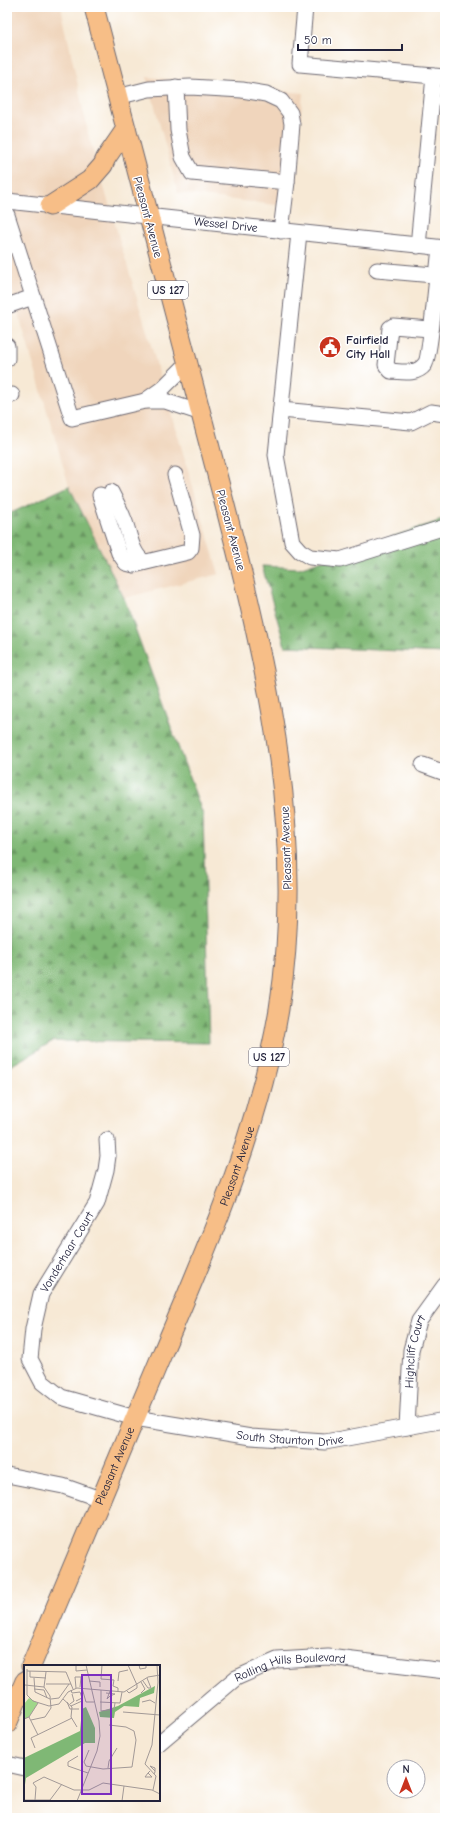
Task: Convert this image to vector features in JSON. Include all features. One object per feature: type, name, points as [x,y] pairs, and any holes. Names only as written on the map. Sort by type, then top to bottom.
[{"type":"main road","name":"Pleasant Avenue","points":[[31,1665],[100,1499],[202,1260],[240,1162],[259,1102],[270,1054],[279,1008],[287,938],[288,864],[284,794],[273,714],[246,586],[94,7]]},
{"type":"main road","points":[[50,206],[90,180],[103,164],[126,129]]},
{"type":"main road","points":[[7,1724],[24,1683]]},
{"type":"street","points":[[305,7],[300,64],[440,76],[418,246]]},
{"type":"street","points":[[117,97],[149,89],[190,87],[242,90],[266,94],[281,101],[290,113],[292,124],[281,231]]},
{"type":"street","points":[[176,88],[178,130],[183,157],[192,173],[287,182]]},
{"type":"street","name":"Wessel Drive","points":[[7,201],[442,248]]},
{"type":"street","points":[[7,215],[72,418],[145,400],[165,400],[201,412]]},
{"type":"street","points":[[299,233],[276,455],[292,542],[300,551],[310,557],[340,560],[445,527]]},
{"type":"street","points":[[436,320],[441,275],[442,248]]},
{"type":"street","points":[[377,270],[441,275]]},
{"type":"street","points":[[7,306],[33,297]]},
{"type":"street","points":[[7,346],[7,359]]},
{"type":"street","points":[[145,400],[162,389],[188,363]]},
{"type":"street","points":[[281,410],[411,422],[438,413]]},
{"type":"street","points":[[106,493],[124,519],[138,558],[144,562],[188,552],[191,548],[192,536],[175,476]]},
{"type":"street","points":[[423,765],[445,773]]},
{"type":"street","name":"Vonderhaar Court","points":[[107,1140],[108,1156],[106,1170],[97,1203],[41,1294],[33,1330],[30,1359],[42,1382],[61,1397],[135,1418]]},
{"type":"street","name":"Highcliff Court","points":[[407,1427],[411,1350],[419,1321],[445,1285]]},
{"type":"street","name":"South Staunton Drive","points":[[135,1418],[252,1437],[326,1442],[445,1420]]},
{"type":"street","points":[[7,1475],[63,1486],[100,1499]]},
{"type":"street","name":"Rolling Hills Boulevard","points":[[160,1741],[236,1678],[277,1660],[328,1657],[445,1671]]},
{"type":"street","points":[[7,1764],[24,1768]]},
{"type":"shaded area","points":[[7,7],[61,7],[89,137],[219,574],[124,598],[69,486],[7,274]]},
{"type":"shaded area","points":[[147,77],[303,93],[292,207],[178,193]]},
{"type":"green space","points":[[69,486],[124,598],[203,815],[209,1043],[53,1041],[7,1068],[7,599],[9,514]]},
{"type":"green space","points":[[445,519],[445,653],[285,646],[262,566],[299,568]]},
{"type":"place","name":"Fairfield City Hall","points":[[330,347]]}]
